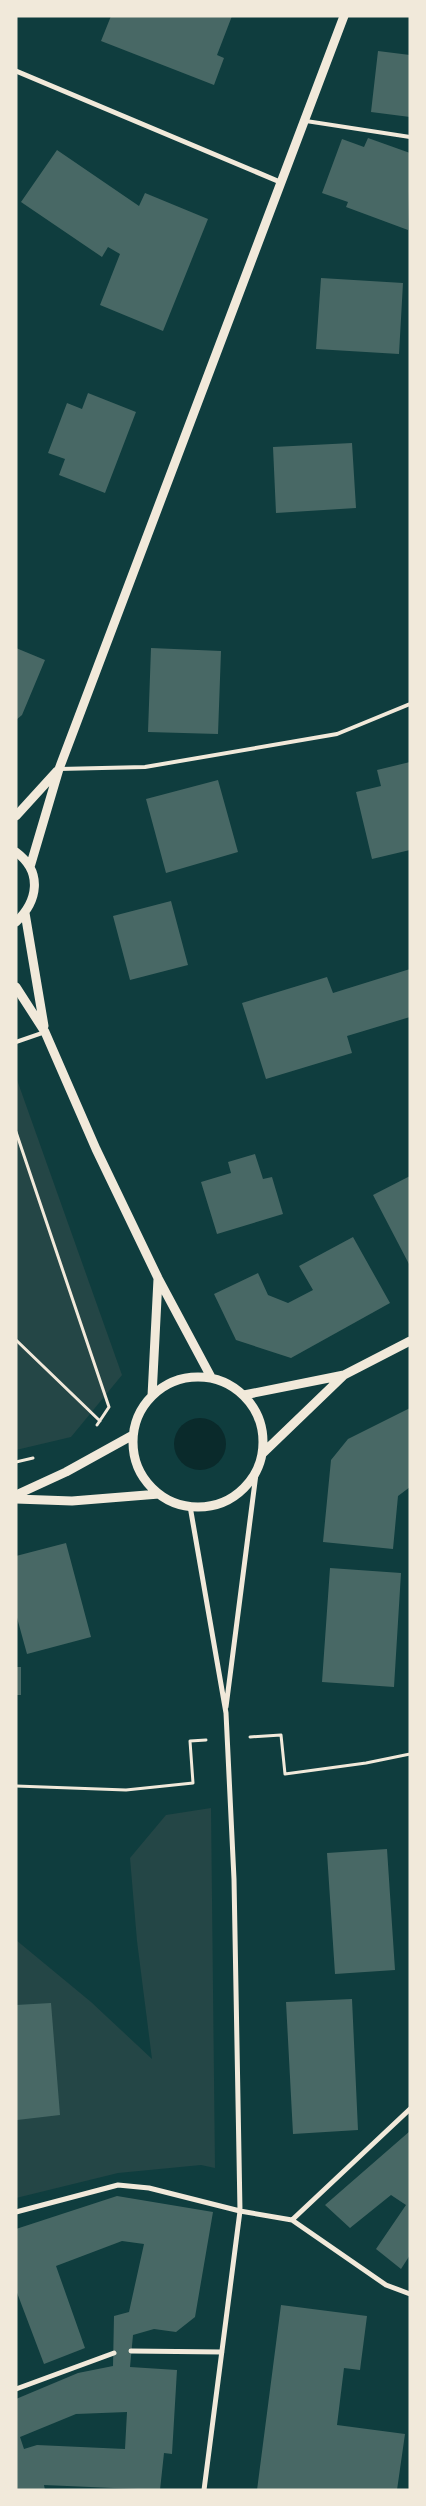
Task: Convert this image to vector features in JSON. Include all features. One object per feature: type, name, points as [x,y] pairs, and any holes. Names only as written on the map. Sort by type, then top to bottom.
[{"type":"street","points":[[30,867],[59,769],[344,16]]},
{"type":"street","points":[[16,71],[280,182]]},
{"type":"street","points":[[16,816],[59,769]]},
{"type":"street","points":[[16,852],[30,867],[34,879],[32,903],[16,922]]},
{"type":"street","points":[[25,913],[45,1032]]},
{"type":"street","points":[[16,987],[45,1032],[96,1149],[158,1278],[211,1377]]},
{"type":"street","points":[[152,1396],[158,1278]]},
{"type":"street","points":[[244,1395],[344,1375],[410,1341]]},
{"type":"street","points":[[263,1453],[344,1375]]},
{"type":"street","points":[[226,1713],[256,1474],[263,1453],[264,1431],[256,1410],[244,1395],[229,1384],[211,1377],[191,1377],[170,1383],[152,1396],[139,1414],[133,1435],[135,1458],[143,1478],[159,1494],[178,1505],[201,1508],[222,1503],[242,1492],[256,1474]]},
{"type":"street","points":[[16,1497],[133,1435]]},
{"type":"street","points":[[16,1497],[72,1501],[159,1494]]},
{"type":"street","points":[[190,1506],[226,1713],[234,1879],[240,2211],[204,2490]]},
{"type":"street","points":[[292,2220],[410,2109]]},
{"type":"street","points":[[16,2212],[118,2185],[149,2188],[240,2211],[292,2220],[386,2285],[410,2294]]},
{"type":"street","points":[[131,2351],[222,2352]]},
{"type":"street","points":[[16,2389],[114,2352]]},
{"type":"lane","points":[[304,120],[410,137]]},
{"type":"lane","points":[[59,769],[145,767],[337,734],[410,704]]},
{"type":"lane","points":[[16,1042],[45,1032]]},
{"type":"path","points":[[16,1132],[108,1407],[100,1421],[16,1340]]},
{"type":"path","points":[[281,1735],[285,1774],[366,1763],[410,1754]]},
{"type":"path","points":[[16,1786],[126,1790],[193,1783],[190,1741]]},
{"type":"shaded area","points":[[16,1077],[122,1375],[71,1437],[16,1450]]},
{"type":"shaded area","points":[[200,1418],[210,1420],[218,1426],[224,1434],[226,1444],[224,1454],[218,1462],[210,1468],[200,1470],[190,1468],[182,1462],[176,1454],[174,1444],[176,1434],[182,1426],[190,1420]]},
{"type":"shaded area","points":[[211,1808],[215,2168],[201,2165],[118,2173],[16,2198],[16,1940],[91,2002],[152,2059],[137,1941],[130,1858],[166,1815]]},
{"type":"building","points":[[111,16],[232,16],[217,55],[224,58],[214,85],[101,41]]},
{"type":"building","points":[[378,51],[410,55],[410,117],[371,112]]},
{"type":"building","points":[[368,138],[410,153],[408,230],[346,207],[348,202],[322,193],[342,139],[364,147]]},
{"type":"building","points":[[57,150],[139,206],[145,193],[208,219],[163,331],[100,305],[120,254],[108,247],[102,257],[21,202]]},
{"type":"building","points":[[321,278],[403,283],[399,354],[316,349]]},
{"type":"building","points":[[88,393],[136,412],[105,493],[59,475],[65,459],[48,453],[67,403],[82,409]]},
{"type":"building","points":[[352,443],[356,508],[276,513],[273,447]]},
{"type":"building","points":[[16,648],[45,660],[22,715],[16,720]]},
{"type":"building","points":[[151,648],[221,651],[218,734],[148,732]]},
{"type":"building","points":[[410,762],[410,850],[372,859],[356,792],[381,786],[377,770]]},
{"type":"building","points":[[218,780],[238,852],[166,873],[146,799]]},
{"type":"building","points":[[171,901],[188,965],[130,980],[113,916]]},
{"type":"building","points":[[410,969],[410,1017],[347,1036],[352,1053],[266,1079],[242,1003],[327,977],[333,993]]},
{"type":"building","points":[[255,1154],[263,1179],[272,1177],[283,1214],[217,1234],[201,1182],[231,1173],[228,1162]]},
{"type":"building","points":[[410,1176],[410,1266],[373,1195]]},
{"type":"building","points":[[353,1237],[390,1303],[291,1358],[236,1340],[214,1294],[258,1273],[268,1295],[288,1303],[313,1290],[299,1266]]},
{"type":"building","points":[[410,1408],[410,1487],[398,1496],[393,1549],[323,1542],[331,1460],[348,1439]]},
{"type":"building","points":[[66,1543],[91,1637],[27,1654],[16,1614],[16,1556]]},
{"type":"building","points":[[330,1568],[401,1573],[394,1687],[322,1682]]},
{"type":"building","points":[[16,1667],[21,1667],[21,1695],[16,1695]]},
{"type":"building","points":[[387,1849],[395,1970],[335,1974],[327,1853]]},
{"type":"building","points":[[352,1999],[358,2130],[293,2134],[286,2002]]},
{"type":"building","points":[[51,2003],[60,2115],[17,2120],[16,2005]]},
{"type":"building","points":[[410,2131],[410,2255],[401,2269],[376,2249],[406,2205],[391,2195],[350,2228],[325,2205]]},
{"type":"building","points":[[117,2196],[213,2212],[195,2317],[176,2332],[154,2329],[133,2335],[130,2367],[177,2370],[172,2454],[164,2453],[160,2490],[44,2485],[45,2490],[16,2490],[16,2399],[78,2373],[113,2366],[114,2316],[129,2312],[144,2244],[122,2241],[56,2266],[85,2348],[44,2364],[16,2290],[16,2229]],"holes":[[[127,2412],[125,2449],[37,2445],[24,2449],[20,2437],[76,2414]]]},
{"type":"building","points":[[281,2305],[367,2316],[360,2370],[344,2368],[337,2425],[405,2434],[397,2490],[257,2490]]}]
